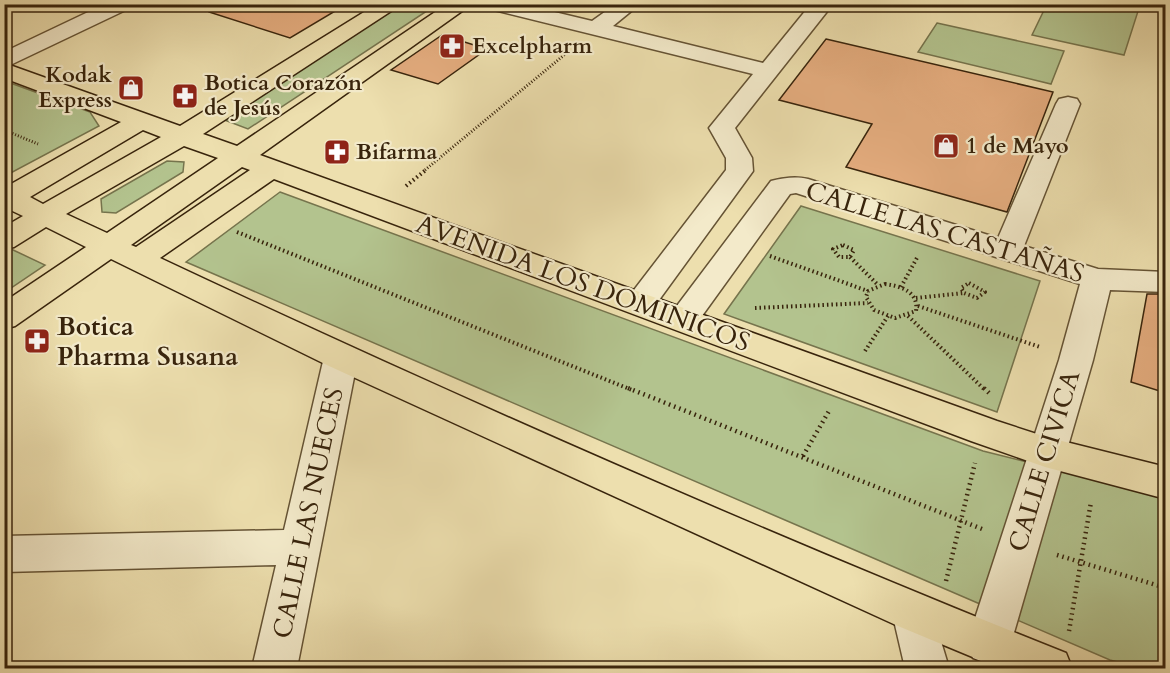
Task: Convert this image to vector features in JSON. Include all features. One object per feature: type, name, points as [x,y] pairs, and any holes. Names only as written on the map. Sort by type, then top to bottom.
[{"type":"main road","points":[[4,240],[182,136],[392,4]]},
{"type":"main road","points":[[124,252],[239,156],[462,4]]},
{"type":"main road","name":"AVENIDA LOS DOMINICOS","points":[[4,70],[1045,452],[1166,483]]},
{"type":"main road","points":[[7,197],[141,121]]},
{"type":"main road","points":[[4,318],[124,252],[202,216],[272,168]]},
{"type":"main road","points":[[7,197],[342,357],[929,599],[989,643],[1059,653]]},
{"type":"street","points":[[4,61],[123,4]]},
{"type":"street","points":[[493,4],[769,71]]},
{"type":"street","points":[[595,30],[630,4]]},
{"type":"street","points":[[640,303],[740,171],[739,158],[722,128],[823,4]]},
{"type":"street","points":[[1007,251],[1068,104]]},
{"type":"street","name":"CALLE LAS CASTAÑAS","points":[[683,319],[782,187],[798,185],[1097,279],[1166,282]]},
{"type":"street","name":"CALLE CIVICA","points":[[989,643],[1045,452],[1076,360],[1097,279]]},
{"type":"street","name":"CALLE LAS NUECES","points":[[275,669],[342,357]]},
{"type":"street","points":[[4,554],[302,547]]},
{"type":"street","points":[[927,669],[929,599]]},
{"type":"path","points":[[403,188],[595,30]]},
{"type":"path","points":[[4,130],[75,159]]},
{"type":"path","points":[[202,216],[484,333],[803,456],[1019,543],[1166,588]]},
{"type":"path","points":[[738,244],[868,291]]},
{"type":"path","points":[[850,257],[854,250],[850,247],[837,246],[833,249],[839,256],[850,257],[878,285]]},
{"type":"path","points":[[916,298],[964,293],[976,298],[985,292],[982,288],[969,283],[961,288],[964,293]]},
{"type":"path","points":[[868,291],[878,285],[901,286],[916,298],[918,306]]},
{"type":"path","points":[[868,291],[868,303]]},
{"type":"path","points":[[744,309],[868,303],[879,313],[888,316],[908,316],[992,395]]},
{"type":"path","points":[[918,306],[1076,360]]},
{"type":"path","points":[[908,316],[918,306]]},
{"type":"path","points":[[929,599],[961,520],[978,451]]},
{"type":"path","points":[[1059,653],[1080,562],[1091,499]]},
{"type":"green space","points":[[1047,4],[1140,5],[1124,55],[1032,35]]},
{"type":"green space","points":[[401,5],[436,5],[248,129],[222,119]]},
{"type":"green space","points":[[937,23],[1064,51],[1051,84],[918,52]]},
{"type":"green space","points":[[5,81],[90,112],[99,126],[5,176]]},
{"type":"green space","points":[[167,161],[184,162],[183,172],[116,213],[102,212],[101,199]]},
{"type":"green space","points":[[280,192],[983,451],[1165,497],[1165,668],[1139,668],[1110,660],[186,262]]},
{"type":"green space","points":[[801,206],[1040,281],[997,412],[724,314]]},
{"type":"green space","points":[[11,249],[45,265],[5,292],[5,254]]},
{"type":"building","points":[[210,4],[347,4],[290,38],[209,12]]},
{"type":"building","points":[[442,35],[487,49],[438,84],[391,70]]},
{"type":"building","name":"1 de Mayo","points":[[826,39],[1053,92],[1007,212],[846,167],[872,124],[779,100]]},
{"type":"building","points":[[1147,294],[1166,294],[1166,393],[1131,382]]},
{"type":"place","name":"Excelpharm","points":[[452,46]]},
{"type":"place","name":"Kodak Express","points":[[131,88]]},
{"type":"place","name":"Botica Corazón de Jesús","points":[[185,96]]},
{"type":"place","name":"1 de Mayo","points":[[946,146]]},
{"type":"place","name":"Bifarma","points":[[337,152]]},
{"type":"place","name":"Botica Pharma Susana","points":[[37,341]]}]
